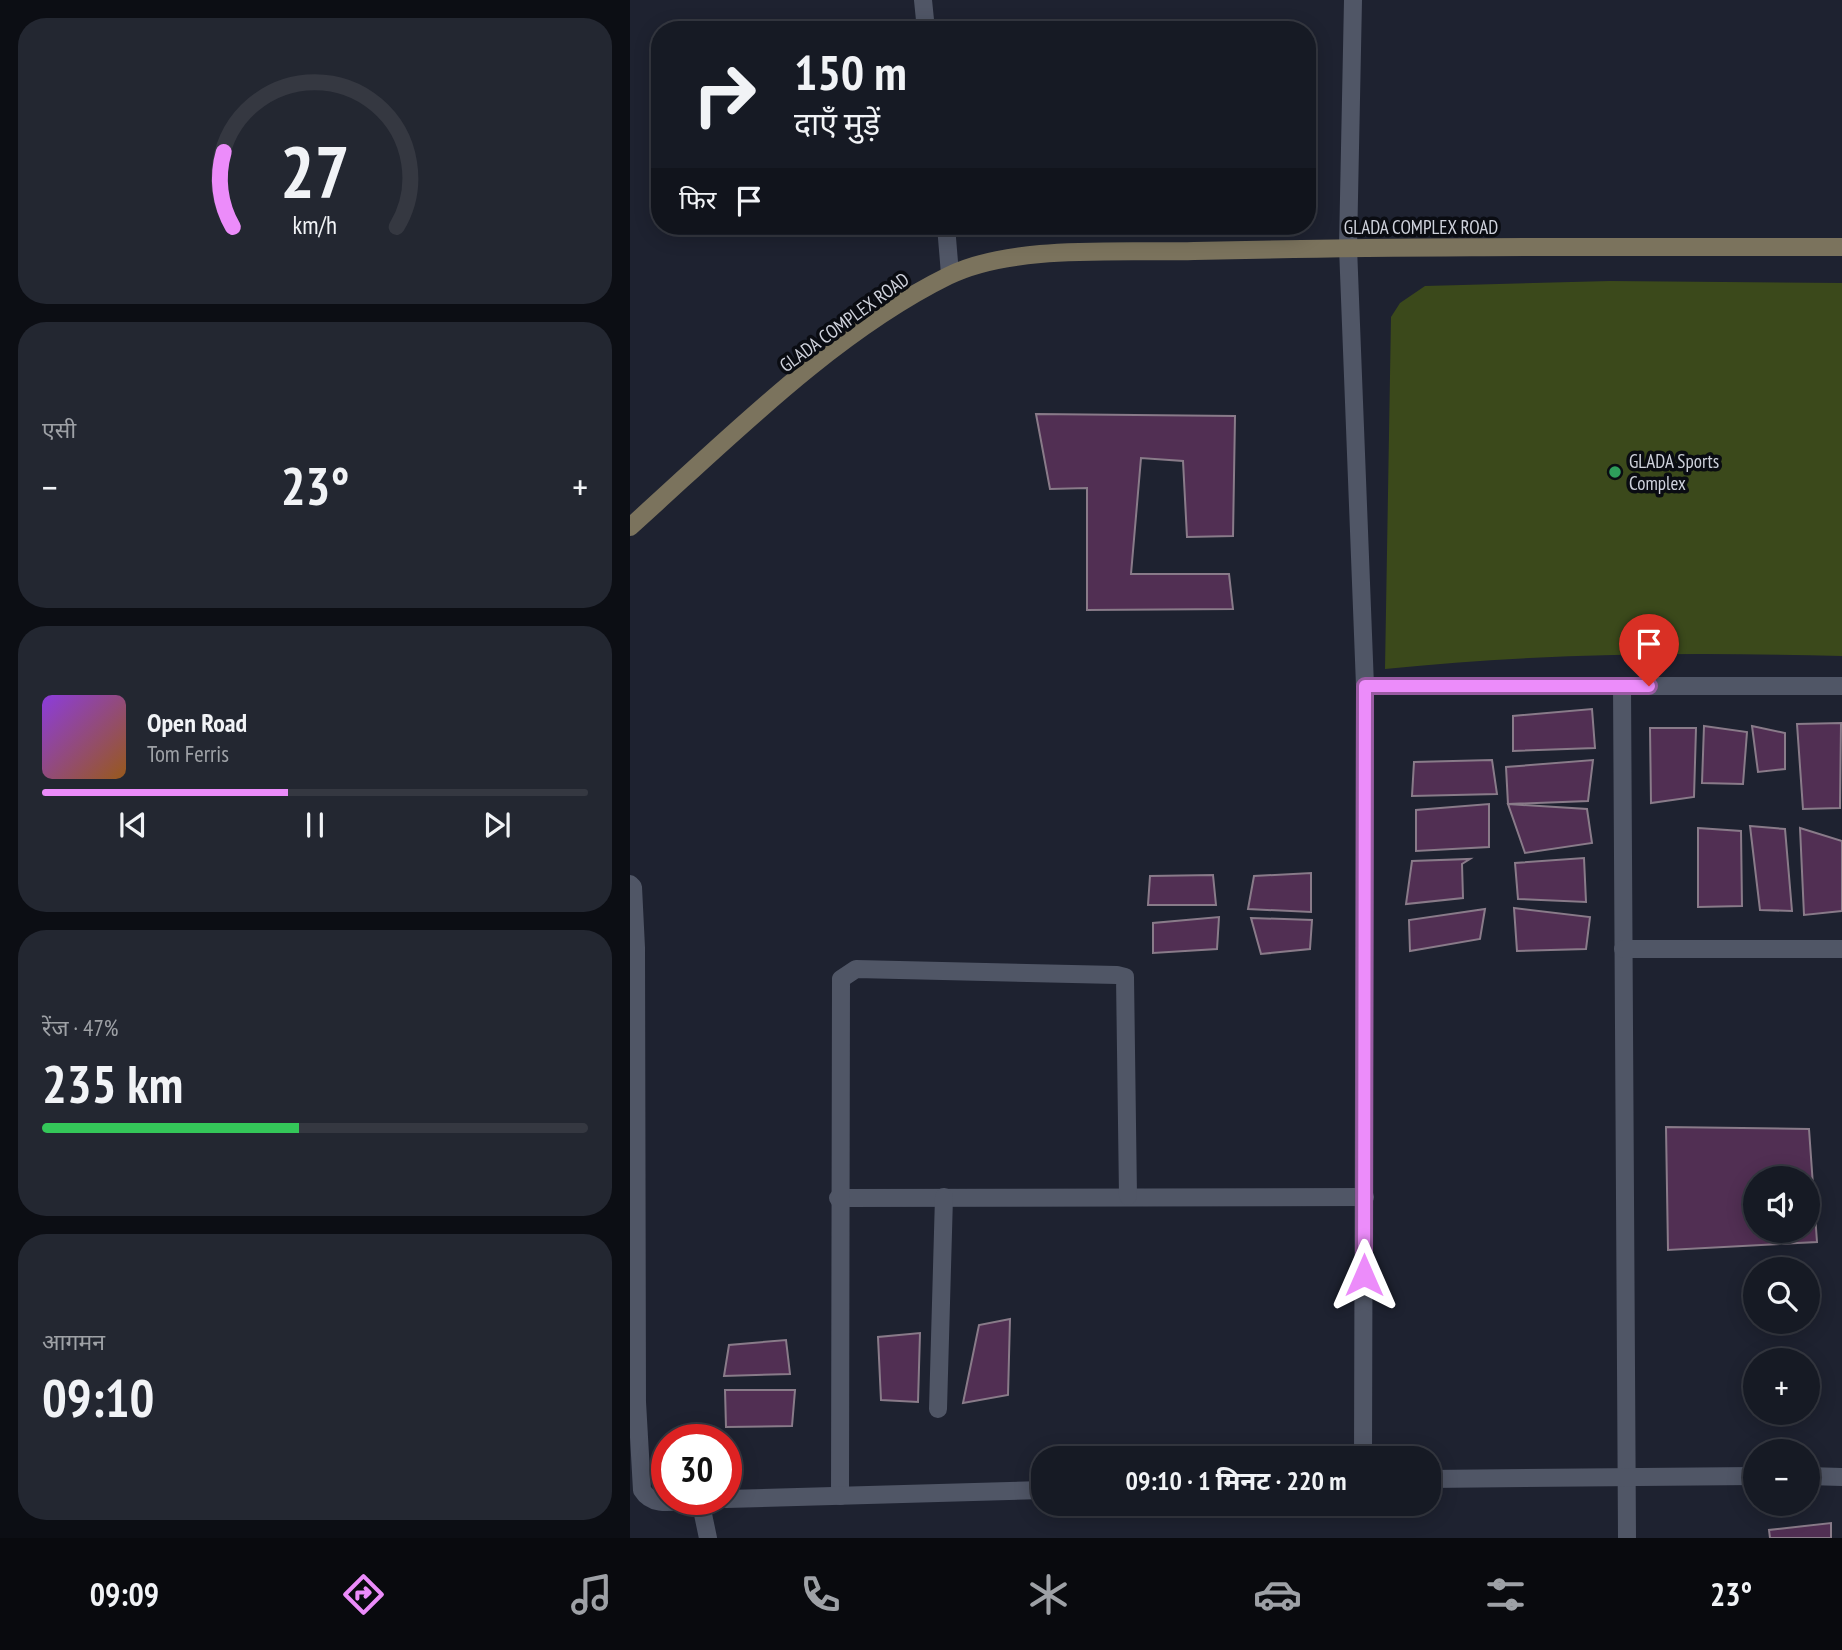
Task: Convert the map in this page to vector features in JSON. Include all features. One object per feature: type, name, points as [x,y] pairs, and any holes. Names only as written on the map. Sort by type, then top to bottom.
[{"type":"street","points":[[923,0],[925,21]]},
{"type":"street","points":[[1353,0],[1348,247],[1365,686],[1363,1446]]},
{"type":"street","points":[[947,235],[950,274]]},
{"type":"street","name":"GLADA COMPLEX ROAD","points":[[630,527],[754,416],[835,350],[897,305],[950,274],[994,261],[1055,254],[1348,247],[1842,247]]},
{"type":"street","points":[[1365,686],[1842,686]]},
{"type":"street","points":[[1622,686],[1627,1538]]},
{"type":"street","points":[[630,884],[633,887],[636,948],[634,1427],[642,1490],[651,1500]]},
{"type":"street","points":[[1623,949],[1842,949]]},
{"type":"street","points":[[839,1496],[838,1198],[841,979],[856,969],[1117,975],[1125,978],[1128,1196]]},
{"type":"street","points":[[937,1409],[944,1197]]},
{"type":"street","points":[[838,1198],[1365,1197]]},
{"type":"street","points":[[1441,1479],[1743,1476]]},
{"type":"street","points":[[1820,1476],[1842,1476]]},
{"type":"street","points":[[742,1499],[1031,1490]]},
{"type":"street","points":[[703,1515],[708,1538]]},
{"type":"green space","name":"GLADA Sports Complex","points":[[1610,281],[1842,283],[1842,656],[1614,655],[1385,669],[1391,317],[1400,303],[1425,286]]},
{"type":"building","points":[[1036,414],[1235,416],[1233,536],[1187,537],[1183,461],[1141,458],[1131,574],[1229,574],[1233,609],[1087,610],[1087,488],[1050,489]]},
{"type":"building","points":[[1592,709],[1595,748],[1513,751],[1513,716]]},
{"type":"building","points":[[1841,723],[1840,808],[1803,809],[1797,724]]},
{"type":"building","points":[[1704,726],[1747,732],[1743,784],[1702,783]]},
{"type":"building","points":[[1752,726],[1785,733],[1785,769],[1758,772]]},
{"type":"building","points":[[1650,728],[1696,728],[1694,797],[1651,803]]},
{"type":"building","points":[[1492,760],[1497,794],[1412,796],[1414,762]]},
{"type":"building","points":[[1593,760],[1588,801],[1508,804],[1506,767]]},
{"type":"building","points":[[1489,804],[1489,847],[1416,851],[1416,810]]},
{"type":"building","points":[[1508,804],[1587,809],[1592,843],[1525,853]]},
{"type":"building","points":[[1750,826],[1785,829],[1792,911],[1760,910]]},
{"type":"building","points":[[1698,828],[1741,831],[1742,906],[1698,907]]},
{"type":"building","points":[[1800,828],[1842,841],[1842,911],[1804,915]]},
{"type":"building","points":[[1584,858],[1586,902],[1518,899],[1515,863]]},
{"type":"building","points":[[1470,859],[1462,864],[1463,898],[1406,904],[1412,861]]},
{"type":"building","points":[[1311,873],[1311,912],[1248,909],[1254,876]]},
{"type":"building","points":[[1213,875],[1216,905],[1148,905],[1150,876]]},
{"type":"building","points":[[1514,908],[1590,917],[1586,949],[1517,951]]},
{"type":"building","points":[[1485,909],[1480,939],[1410,951],[1409,920]]},
{"type":"building","points":[[1219,917],[1217,949],[1153,953],[1153,923]]},
{"type":"building","points":[[1251,918],[1312,920],[1310,949],[1261,954]]},
{"type":"building","points":[[1666,1127],[1809,1129],[1812,1166],[1743,1166],[1743,1243],[1798,1243],[1668,1250]]},
{"type":"building","points":[[1010,1319],[1008,1395],[963,1403],[979,1325]]},
{"type":"building","points":[[920,1333],[918,1402],[881,1400],[878,1337]]},
{"type":"building","points":[[786,1340],[790,1374],[724,1376],[729,1345]]},
{"type":"building","points":[[725,1390],[795,1390],[792,1426],[742,1427],[742,1424],[726,1424]]},
{"type":"building","points":[[1831,1523],[1831,1538],[1770,1538],[1769,1530]]},
{"type":"place","name":"GLADA Sports Complex","points":[[1615,472]]},
{"type":"route","points":[[1364,1275],[1365,686],[1649,686]]}]
